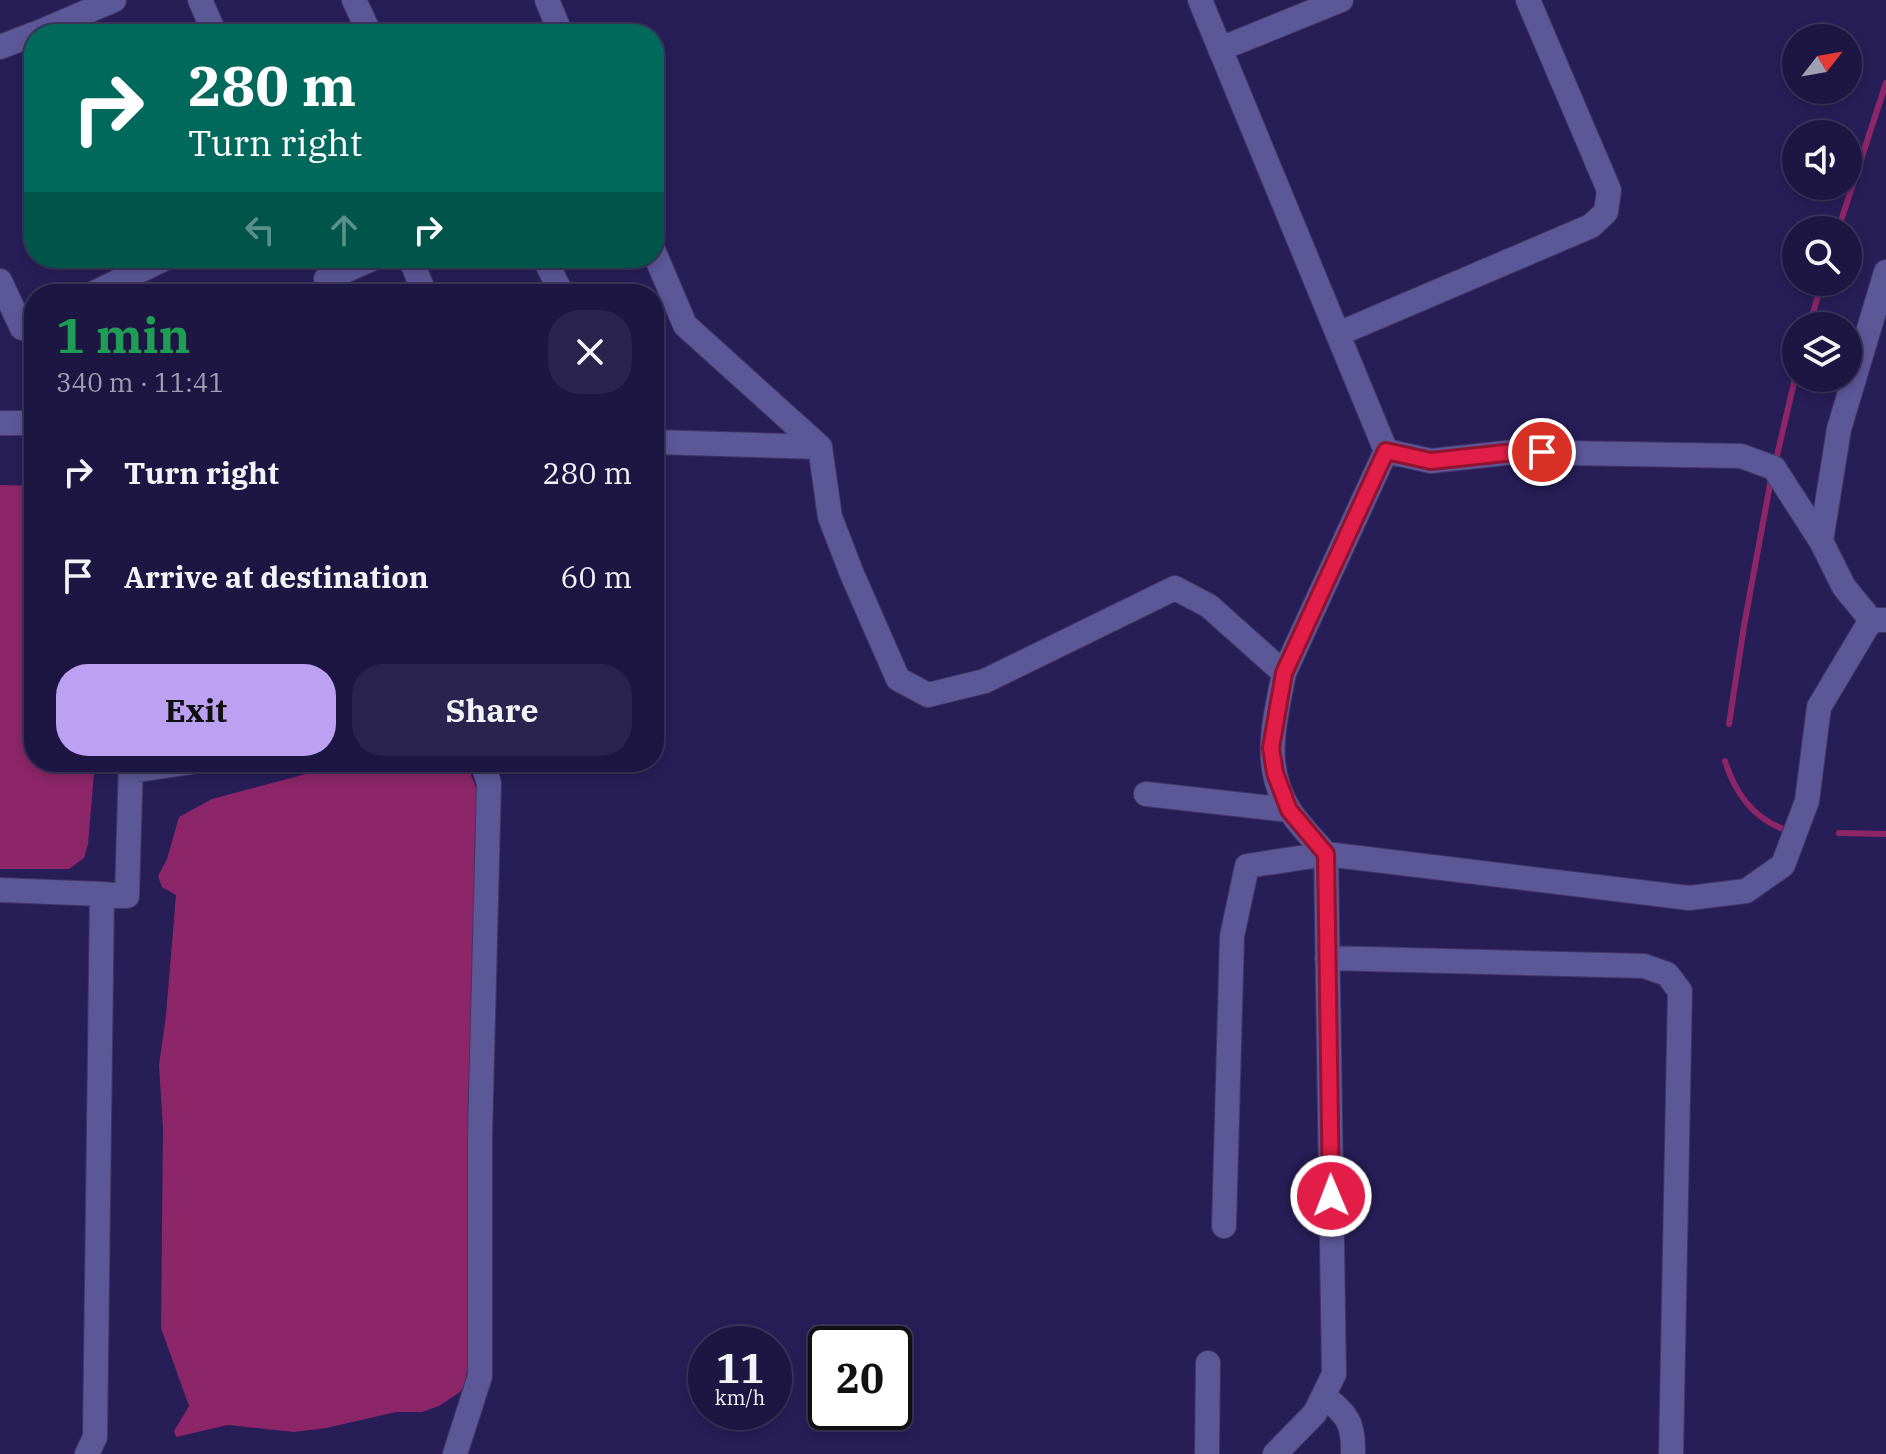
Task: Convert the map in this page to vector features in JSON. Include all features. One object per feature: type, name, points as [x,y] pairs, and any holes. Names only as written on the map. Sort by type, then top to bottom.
[{"type":"lane","points":[[75,24],[114,0]]},
{"type":"lane","points":[[200,0],[211,24]]},
{"type":"lane","points":[[354,0],[365,24]]},
{"type":"lane","points":[[547,0],[557,24]]},
{"type":"lane","points":[[1200,0],[1386,451],[1284,673],[1271,748],[1275,773],[1289,810],[1326,854],[1334,1374],[1315,1413],[1275,1454]]},
{"type":"lane","points":[[1220,49],[1341,0]]},
{"type":"lane","points":[[1338,334],[1591,226],[1606,212],[1609,190],[1528,0]]},
{"type":"lane","points":[[0,47],[24,38]]},
{"type":"lane","points":[[113,284],[145,268]]},
{"type":"lane","points":[[325,277],[348,268]]},
{"type":"lane","points":[[661,268],[685,325],[820,447],[830,517],[898,679],[928,695],[985,681],[1175,588],[1209,606],[1284,673]]},
{"type":"lane","points":[[1821,541],[1839,429],[1886,272]]},
{"type":"lane","points":[[0,281],[24,327]]},
{"type":"lane","points":[[0,423],[24,423]]},
{"type":"lane","points":[[664,442],[820,447]]},
{"type":"lane","points":[[1224,1226],[1232,936],[1247,866],[1326,854],[1689,898],[1746,891],[1783,865],[1807,801],[1819,707],[1878,620],[1844,587],[1821,541],[1774,468],[1741,456],[1514,452],[1431,461],[1386,451]]},
{"type":"lane","points":[[0,890],[127,896],[131,772]]},
{"type":"lane","points":[[455,1454],[480,1376],[480,1135],[489,783],[485,772]]},
{"type":"lane","points":[[1146,794],[1289,810]]},
{"type":"lane","points":[[87,1454],[95,1437],[102,894]]},
{"type":"lane","points":[[1327,958],[1644,966],[1667,974],[1680,991],[1671,1454]]},
{"type":"lane","points":[[1207,1454],[1208,1363]]},
{"type":"lane","points":[[1324,1396],[1347,1415],[1353,1435],[1353,1454]]},
{"type":"shaded area","points":[[0,485],[24,486],[24,772],[94,772],[84,858],[69,869],[0,869]]},
{"type":"shaded area","points":[[313,772],[470,772],[479,795],[466,1383],[460,1392],[439,1406],[422,1412],[396,1412],[294,1432],[228,1425],[176,1437],[174,1431],[189,1406],[161,1328],[163,1128],[159,1065],[176,895],[162,887],[158,876],[167,859],[179,817],[212,799]]},
{"type":"waterway","points":[[1843,216],[1886,83]]},
{"type":"waterway","points":[[1813,312],[1818,296]]},
{"type":"waterway","points":[[1775,464],[1792,392]]},
{"type":"waterway","points":[[1729,724],[1771,479]]},
{"type":"waterway","points":[[1725,761],[1746,802],[1762,818],[1783,829]]},
{"type":"waterway","points":[[1839,833],[1886,834]]},
{"type":"route","points":[[1331,1196],[1326,854],[1289,810],[1275,773],[1271,748],[1284,673],[1386,451],[1431,461],[1542,452]]}]
